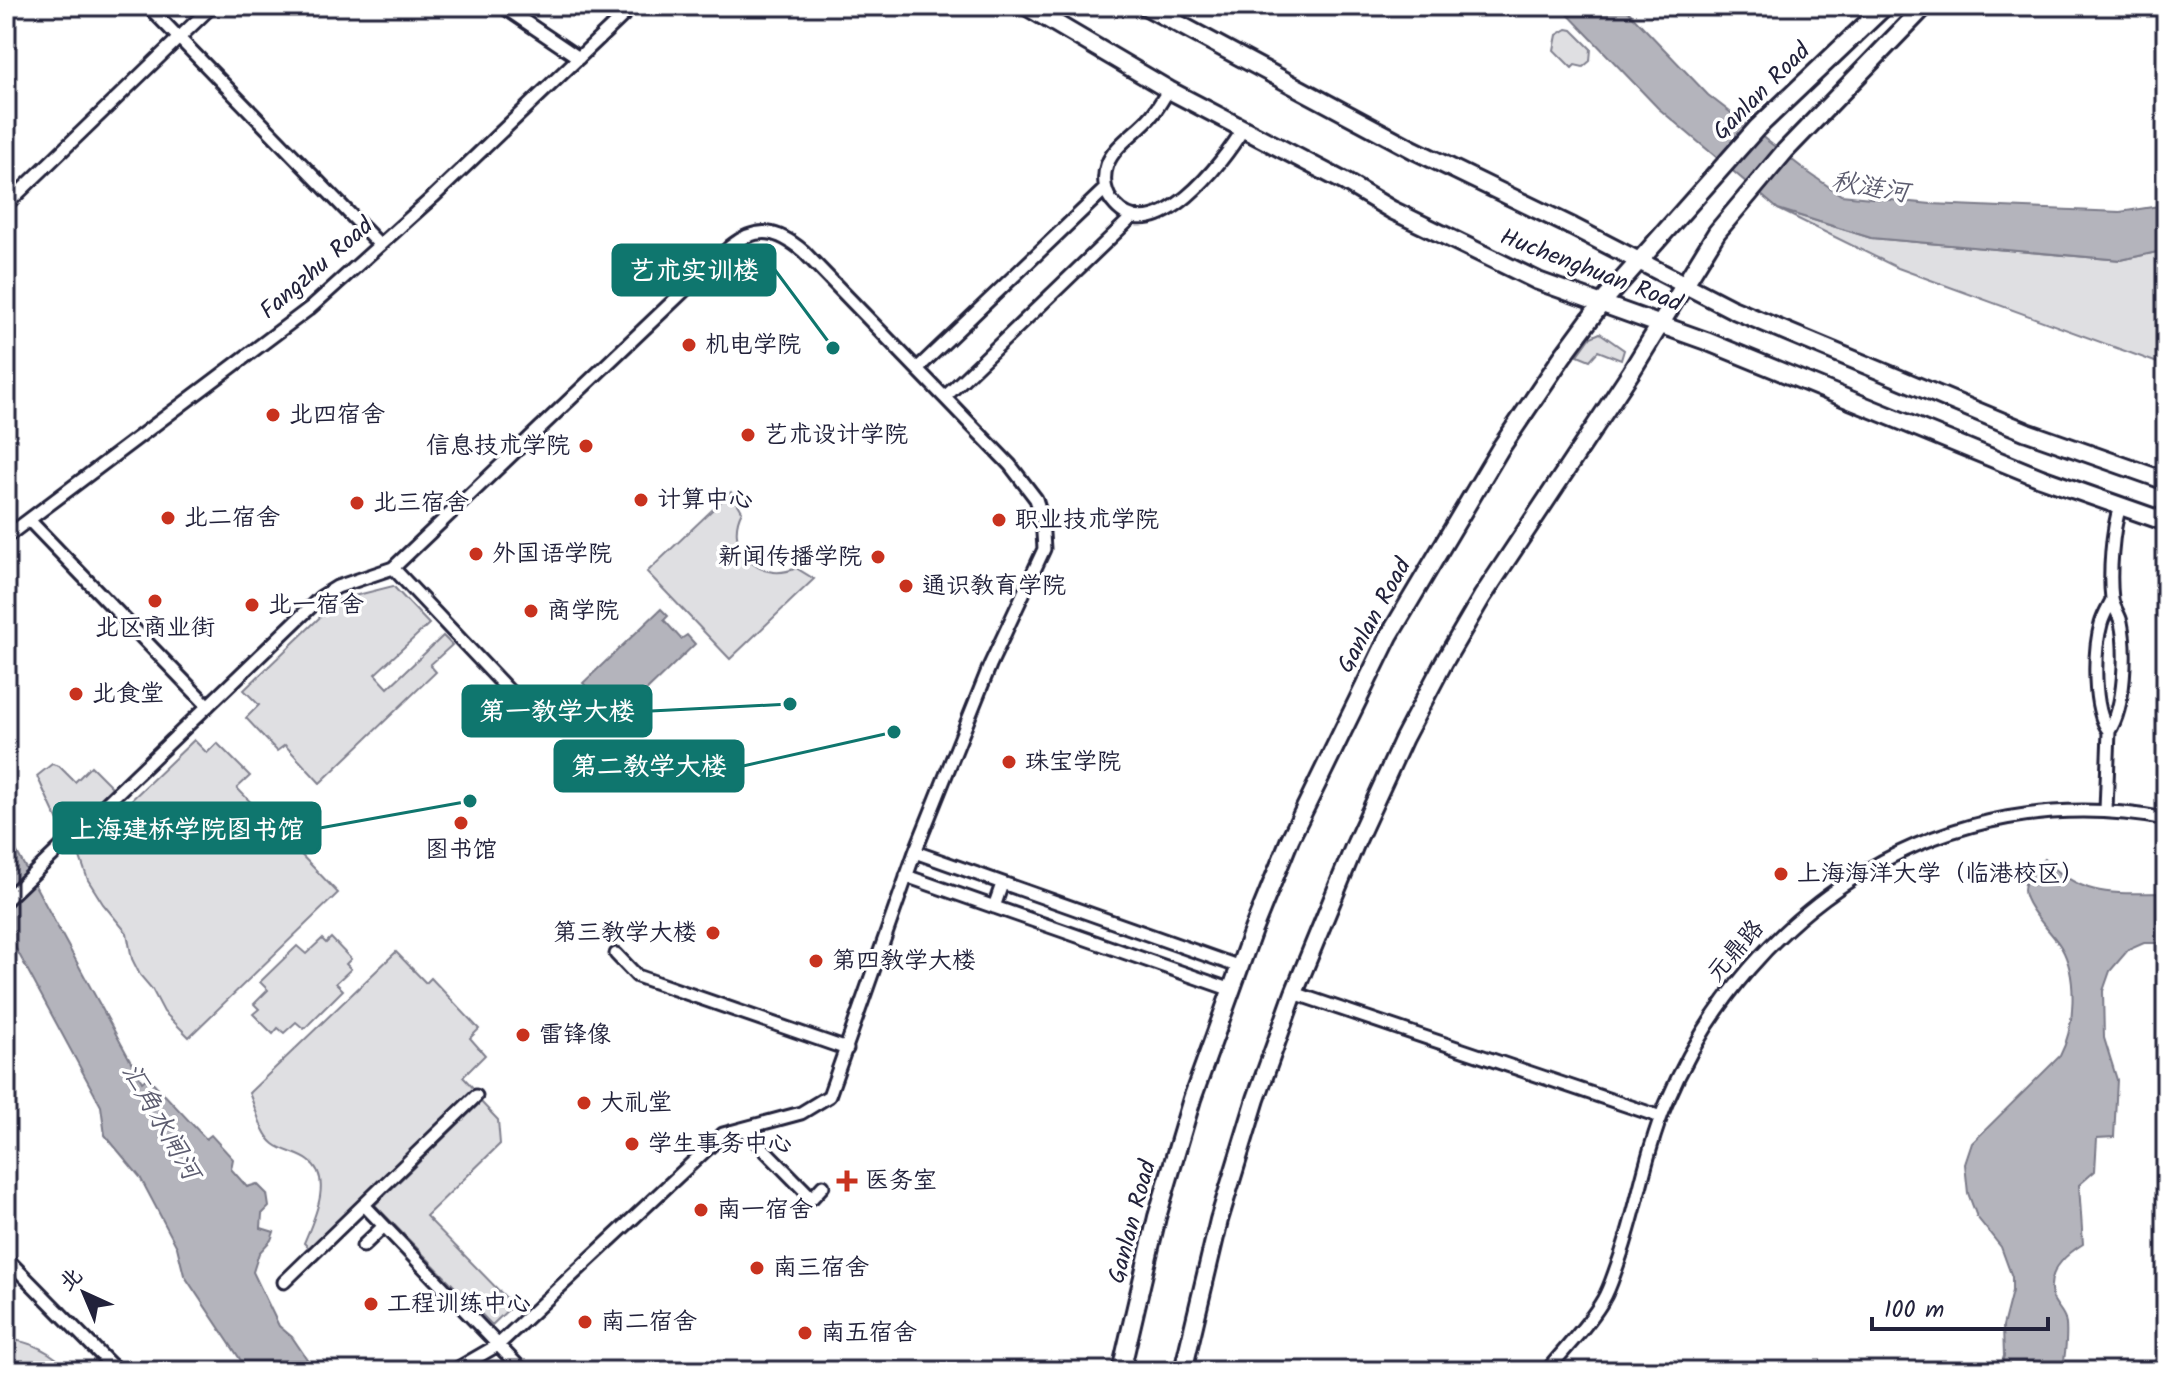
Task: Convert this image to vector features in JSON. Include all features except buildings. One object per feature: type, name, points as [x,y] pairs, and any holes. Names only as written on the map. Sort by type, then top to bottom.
[{"type":"main road","name":"Huchenghuan Road","points":[[1026,6],[1169,90],[1392,210],[1538,281],[1660,324],[2041,478],[2166,522]]},
{"type":"main road","name":"Huchenghuan Road","points":[[1145,6],[1414,150],[1732,309],[2027,432],[2166,481]]},
{"type":"main road","name":"Ganlan Road","points":[[1121,1371],[1157,1217],[1192,1099],[1240,967],[1290,839],[1389,636],[1500,449],[1601,304],[1757,128],[1885,6]]},
{"type":"main road","points":[[1183,1371],[1219,1220],[1256,1099],[1294,993],[1354,847],[1404,738],[1444,662],[1482,597],[1631,372],[1717,232],[1785,151],[1925,6]]},
{"type":"street","points":[[148,6],[380,245]]},
{"type":"street","points":[[6,205],[212,6]]},
{"type":"street","points":[[502,6],[579,58]]},
{"type":"street","name":"Fangzhu Road","points":[[6,537],[310,308],[633,6]]},
{"type":"street","points":[[1169,90],[1151,116],[1113,154],[1107,166],[1105,189],[1116,207],[1132,217],[1156,217],[1174,208],[1230,151],[1243,129]]},
{"type":"street","points":[[918,368],[1105,189]]},
{"type":"street","points":[[945,397],[1132,217]]},
{"type":"street","points":[[6,900],[329,590],[393,568],[731,246],[752,233],[770,233],[790,241],[918,368],[1026,482],[1042,518],[1044,549],[990,665],[915,852],[829,1096],[801,1113],[723,1134],[498,1345],[453,1371]]},
{"type":"street","points":[[2109,731],[2102,722],[2097,687],[2097,647],[2102,622],[2112,600],[2113,525],[2120,507]]},
{"type":"street","points":[[29,520],[208,706]]},
{"type":"street","points":[[393,568],[513,695]]},
{"type":"street","points":[[2106,810],[2109,731],[2122,692],[2121,621],[2112,600]]},
{"type":"street","name":"元鼎路","points":[[1547,1371],[1604,1299],[1629,1234],[1661,1117],[1682,1067],[1726,994],[1787,927],[1843,884],[1913,847],[1953,831],[2056,810],[2106,810],[2166,819]]},
{"type":"street","points":[[915,852],[1240,967]]},
{"type":"street","points":[[906,876],[1232,990]]},
{"type":"street","points":[[994,907],[1002,884]]},
{"type":"street","points":[[616,954],[637,976],[847,1049]]},
{"type":"street","points":[[1294,993],[1661,1117]]},
{"type":"street","points":[[284,1282],[476,1096]]},
{"type":"street","points":[[744,1129],[812,1198],[823,1186]]},
{"type":"street","points":[[364,1205],[523,1371]]},
{"type":"street","points":[[363,1246],[384,1226]]},
{"type":"street","points":[[9,1267],[120,1371]]},
{"type":"shaded area","points":[[1567,29],[1572,30],[1591,49],[1590,61],[1583,67],[1575,65],[1572,68],[1554,50],[1557,35]]},
{"type":"shaded area","points":[[1778,209],[1871,238],[2121,260],[2166,250],[2166,366],[1898,268]]},
{"type":"shaded area","points":[[1600,333],[1624,350],[1621,360],[1598,351],[1590,360],[1578,355],[1591,337]]},
{"type":"shaded area","points":[[731,492],[742,511],[737,524],[737,537],[748,559],[769,571],[782,572],[796,568],[814,579],[730,659],[647,572]]},
{"type":"shaded area","points":[[393,586],[429,624],[375,674],[388,688],[443,636],[452,645],[430,665],[436,672],[320,783],[285,745],[277,751],[246,718],[259,705],[244,690],[338,600]]},
{"type":"shaded area","points":[[194,740],[207,753],[217,743],[250,776],[237,788],[338,893],[189,1037],[164,1012],[152,989],[140,975],[132,959],[127,933],[88,880],[78,851]]},
{"type":"shaded area","points":[[52,764],[59,766],[75,782],[91,766],[112,787],[67,831],[61,828],[37,776]]},
{"type":"shaded area","points":[[331,938],[351,959],[346,964],[351,969],[336,983],[343,990],[304,1029],[296,1022],[284,1033],[278,1028],[273,1034],[253,1014],[259,1009],[254,1004],[268,990],[260,982],[297,946],[306,954],[322,939],[326,943]]},
{"type":"shaded area","points":[[396,952],[426,983],[431,978],[479,1029],[470,1038],[485,1055],[463,1077],[476,1091],[311,1250],[304,1243],[319,1200],[320,1178],[305,1158],[269,1140],[249,1093]]},
{"type":"shaded area","points":[[481,1102],[498,1120],[500,1144],[426,1216],[513,1305],[492,1325],[375,1205]]},
{"type":"shaded area","points":[[6,1339],[41,1349],[70,1371],[21,1371],[26,1365],[6,1360]]},
{"type":"water","points":[[1560,6],[1623,6],[1708,95],[1841,195],[1931,204],[2120,212],[2166,205],[2166,250],[2121,260],[1871,238],[1778,209],[1658,108]]},
{"type":"water","points":[[661,609],[668,616],[664,620],[681,639],[687,635],[695,644],[617,719],[583,683]]},
{"type":"water","name":"汇角水闸河","points":[[6,832],[142,1082],[148,1077],[206,1139],[211,1135],[233,1159],[231,1169],[247,1187],[257,1184],[267,1194],[269,1207],[262,1214],[261,1228],[274,1232],[259,1253],[253,1272],[279,1326],[292,1337],[315,1371],[251,1371],[184,1275],[177,1247],[140,1177],[105,1135],[101,1106],[6,930]]},
{"type":"water","points":[[2044,859],[2073,881],[2100,891],[2166,893],[2166,943],[2144,943],[2128,950],[2110,971],[2103,991],[2104,1038],[2117,1080],[2114,1137],[2097,1138],[2095,1171],[2079,1185],[2083,1244],[2058,1265],[2052,1279],[2052,1296],[2066,1325],[2063,1371],[1999,1371],[2004,1356],[2003,1326],[2012,1291],[2012,1277],[2001,1247],[1977,1217],[1968,1193],[1965,1164],[1972,1143],[2060,1056],[2069,1031],[2072,987],[2066,959],[2061,947],[2025,897],[2028,877]]},
{"type":"place","name":"机电学院","points":[[689,345]]},
{"type":"place","name":"艺术实训楼","points":[[833,348]]},
{"type":"place","name":"北四宿舍","points":[[273,415]]},
{"type":"place","name":"艺术设计学院","points":[[748,435]]},
{"type":"place","name":"信息技术学院","points":[[586,446]]},
{"type":"place","name":"计算中心","points":[[641,500]]},
{"type":"place","name":"北三宿舍","points":[[357,503]]},
{"type":"place","name":"北二宿舍","points":[[168,518]]},
{"type":"place","name":"职业技术学院","points":[[999,520]]},
{"type":"place","name":"外国语学院","points":[[476,554]]},
{"type":"place","name":"新闻传播学院","points":[[878,557]]},
{"type":"place","name":"通识教育学院","points":[[906,586]]},
{"type":"place","name":"北区商业街","points":[[155,601]]},
{"type":"place","name":"北一宿舍","points":[[252,605]]},
{"type":"place","name":"商学院","points":[[531,611]]},
{"type":"place","name":"北食堂","points":[[76,694]]},
{"type":"place","name":"第一教学大楼","points":[[790,704]]},
{"type":"place","name":"第二教学大楼","points":[[894,732]]},
{"type":"place","name":"珠宝学院","points":[[1009,762]]},
{"type":"place","name":"上海建桥学院图书馆","points":[[470,801]]},
{"type":"place","name":"图书馆","points":[[461,823]]},
{"type":"place","name":"上海海洋大学（临港校区）","points":[[1781,874]]},
{"type":"place","name":"第三教学大楼","points":[[713,933]]},
{"type":"place","name":"第四教学大楼","points":[[816,961]]},
{"type":"place","name":"雷锋像","points":[[523,1035]]},
{"type":"place","name":"大礼堂","points":[[584,1103]]},
{"type":"place","name":"学生事务中心","points":[[632,1144]]},
{"type":"place","name":"医务室","points":[[847,1181]]},
{"type":"place","name":"南一宿舍","points":[[701,1210]]},
{"type":"place","name":"南三宿舍","points":[[757,1268]]},
{"type":"place","name":"工程训练中心","points":[[371,1304]]},
{"type":"place","name":"南二宿舍","points":[[585,1322]]},
{"type":"place","name":"南五宿舍","points":[[805,1333]]},
{"type":"water label","name":"秋涟河","points":[[1870,188]]}]
